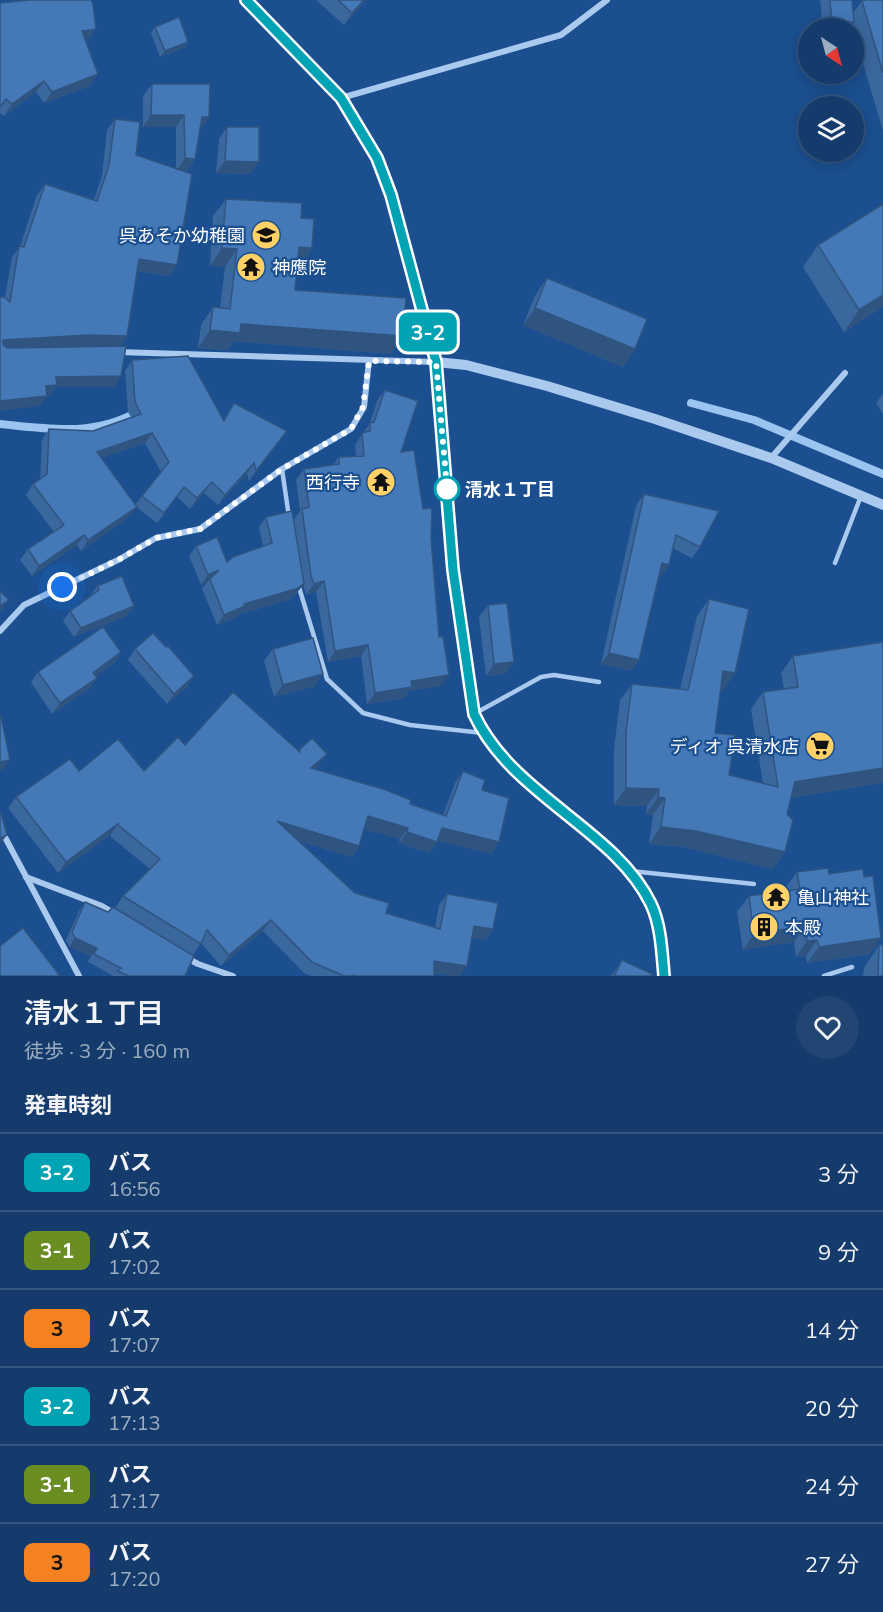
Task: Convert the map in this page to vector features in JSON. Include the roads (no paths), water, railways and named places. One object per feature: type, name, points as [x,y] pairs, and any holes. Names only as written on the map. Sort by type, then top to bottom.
[{"type":"street","points":[[246,0],[341,98],[377,158],[391,195],[436,362],[453,570],[474,714],[483,733],[529,785],[630,871],[651,905],[662,948],[664,976]]},
{"type":"street","points":[[341,98],[561,35],[607,0]]},
{"type":"street","points":[[104,352],[436,362],[466,365],[547,386],[771,458],[883,505]]},
{"type":"street","points":[[0,631],[24,605],[118,560],[156,538],[200,529],[282,469],[351,429],[363,407],[369,361]]},
{"type":"street","points":[[771,458],[845,373]]},
{"type":"street","points":[[0,828],[79,976]]},
{"type":"street","points":[[26,877],[102,906],[121,918]]},
{"type":"street","points":[[179,953],[198,964],[233,976]]},
{"type":"lane","points":[[282,469],[290,523]]},
{"type":"lane","points":[[835,563],[861,496]]},
{"type":"lane","points":[[297,578],[327,679],[363,713],[410,725],[483,733]]},
{"type":"lane","points":[[474,714],[542,677],[554,675],[599,682]]},
{"type":"lane","points":[[630,871],[754,884]]},
{"type":"lane","points":[[825,976],[852,967]]},
{"type":"waterway","points":[[691,403],[754,420],[883,474]]},
{"type":"waterway","points":[[0,424],[53,429],[88,428],[105,425],[139,411]]},
{"type":"place","name":"呉あそか幼稚園","points":[[266,235]]},
{"type":"place","name":"神應院","points":[[251,267]]},
{"type":"place","name":"西行寺","points":[[381,482]]},
{"type":"place","name":"清水１丁目","points":[[447,489]]},
{"type":"place","name":"ディオ 呉清水店","points":[[820,746]]},
{"type":"place","name":"亀山神社","points":[[776,897]]},
{"type":"place","name":"本殿","points":[[764,927]]}]
